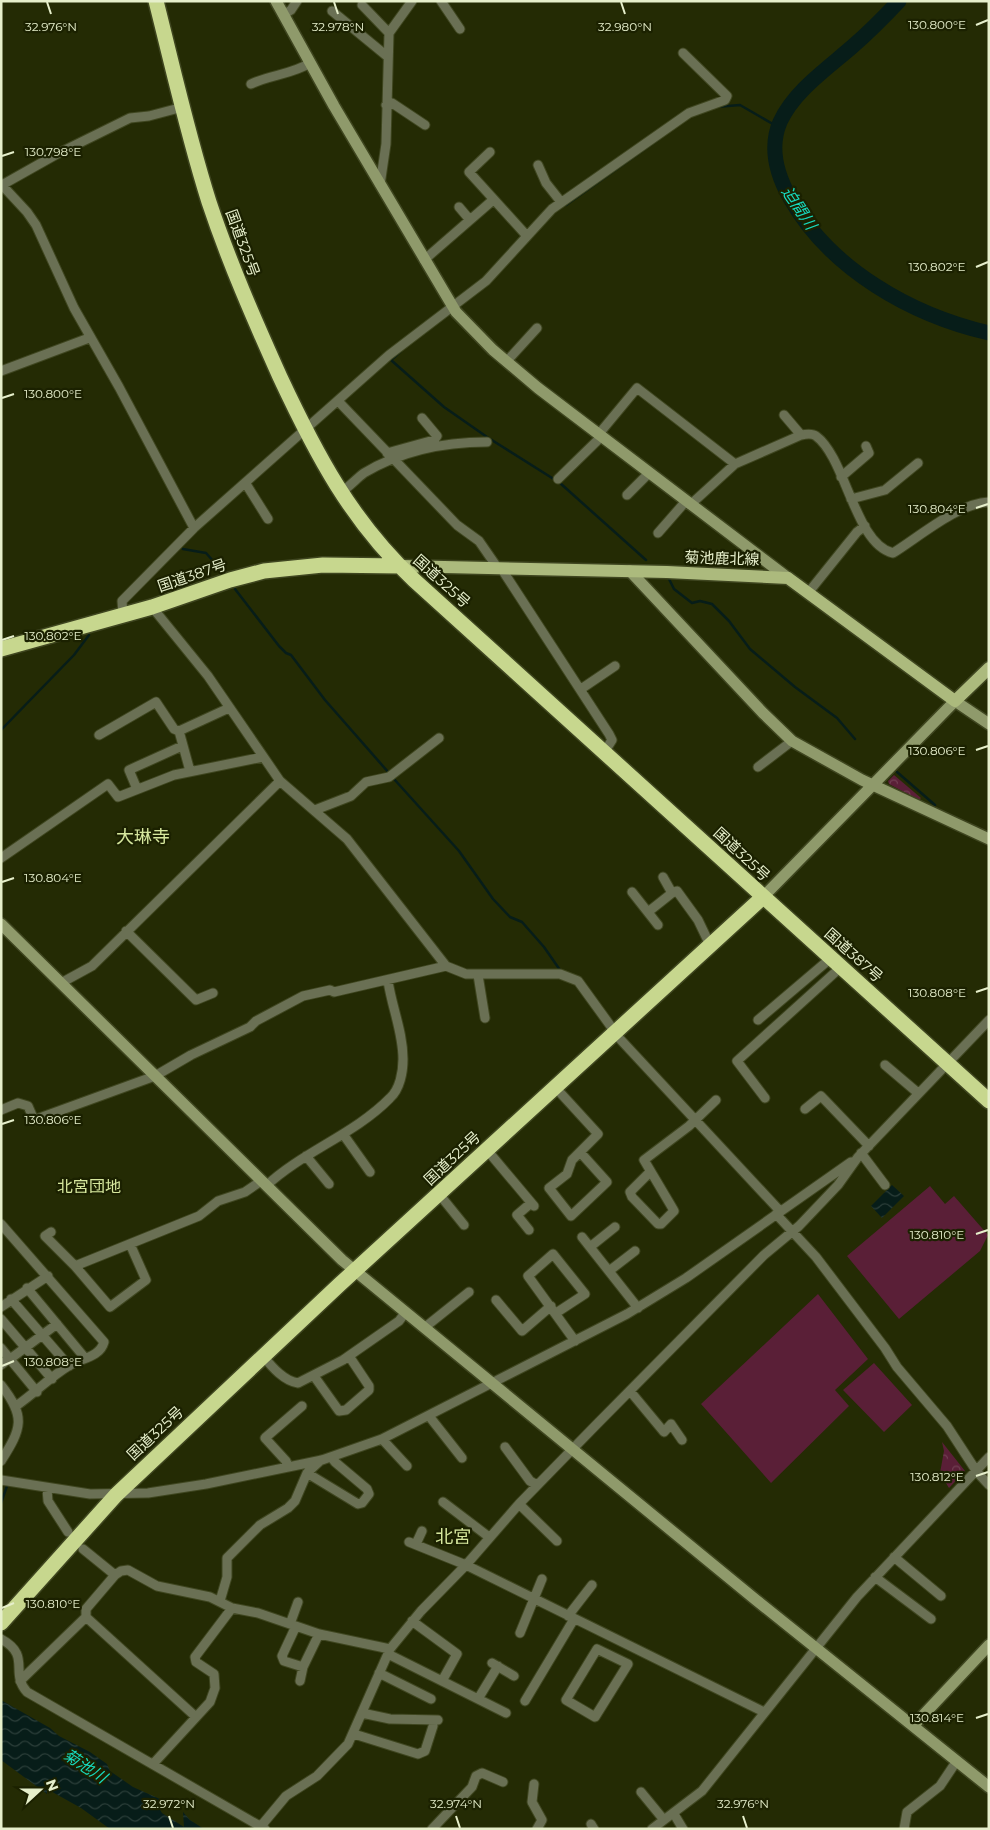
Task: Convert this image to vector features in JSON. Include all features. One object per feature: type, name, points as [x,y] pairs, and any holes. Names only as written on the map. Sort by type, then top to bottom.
[{"type":"highway","name":"国道325号","points":[[5,1619],[116,1495],[555,1086],[763,897],[400,566],[361,521],[340,493],[306,432],[233,267],[209,201],[156,1]]},
{"type":"highway","name":"国道387号","points":[[1,649],[152,607],[230,580],[264,571],[323,565],[400,566]]},
{"type":"highway","name":"国道387号","points":[[763,897],[989,1101]]},
{"type":"main road","name":"菊池鹿北線","points":[[400,566],[742,574],[788,578]]},
{"type":"main road","points":[[788,578],[955,702],[989,668]]},
{"type":"street","points":[[276,1],[380,185],[452,306],[506,362],[599,436],[788,578]]},
{"type":"street","points":[[283,15],[291,10],[298,1]]},
{"type":"street","points":[[380,185],[386,144],[389,33],[412,1]]},
{"type":"street","points":[[441,1],[460,29]]},
{"type":"street","points":[[362,5],[389,33]]},
{"type":"street","points":[[332,11],[388,57]]},
{"type":"street","points":[[123,615],[122,602],[194,528],[306,432],[390,355],[486,281],[552,209],[684,117],[700,107],[725,100],[727,96],[683,53]]},
{"type":"street","points":[[251,84],[270,76],[301,69],[310,63]]},
{"type":"street","points":[[386,105],[392,103],[425,125]]},
{"type":"street","points":[[183,107],[149,116],[130,118],[57,154],[2,185],[27,212],[36,225],[90,338],[119,387],[194,528]]},
{"type":"street","points":[[490,152],[469,172],[527,236]]},
{"type":"street","points":[[538,165],[546,183],[562,202]]},
{"type":"street","points":[[424,260],[493,200]]},
{"type":"street","points":[[459,207],[470,220]]},
{"type":"street","points":[[506,362],[536,328]]},
{"type":"street","points":[[1,372],[90,338]]},
{"type":"street","points":[[558,479],[599,436],[637,388],[734,464]]},
{"type":"street","points":[[339,402],[457,525],[478,541],[499,567],[609,734],[612,740],[605,752]]},
{"type":"street","points":[[784,414],[801,435]]},
{"type":"street","points":[[340,493],[390,456],[434,440],[437,436],[422,418]]},
{"type":"street","points":[[658,532],[688,503],[734,464],[801,435],[816,435],[841,477],[865,526],[880,546],[893,553],[944,519],[977,504],[989,502]]},
{"type":"street","points":[[390,456],[462,442],[487,442]]},
{"type":"street","points":[[841,477],[869,453],[866,446]]},
{"type":"street","points":[[851,499],[885,490],[918,463]]},
{"type":"street","points":[[627,495],[649,473]]},
{"type":"street","points":[[246,484],[268,519]]},
{"type":"street","points":[[808,593],[857,532],[865,526]]},
{"type":"street","points":[[630,571],[763,713],[792,741],[873,785],[989,839]]},
{"type":"street","points":[[152,607],[208,676],[280,781],[347,839],[446,966],[466,974],[560,974],[578,981],[614,1032],[778,1212],[792,1232],[816,1257],[897,1367],[948,1426],[977,1472],[989,1485]]},
{"type":"street","points":[[581,689],[615,666]]},
{"type":"street","points":[[99,735],[156,702],[174,729],[179,731],[229,708]]},
{"type":"street","points":[[763,897],[955,702],[989,724]]},
{"type":"street","points":[[179,731],[190,771]]},
{"type":"street","points":[[315,810],[351,796],[366,782],[389,777],[439,738]]},
{"type":"street","points":[[758,767],[792,741]]},
{"type":"street","points":[[136,789],[129,770],[182,746]]},
{"type":"street","points":[[1,858],[108,784],[118,797],[174,775],[262,757]]},
{"type":"street","points":[[61,983],[92,966],[280,781]]},
{"type":"street","points":[[663,877],[672,893]]},
{"type":"street","points":[[632,892],[658,924]]},
{"type":"street","points":[[648,912],[672,893],[680,893],[701,925],[710,945]]},
{"type":"street","points":[[1,924],[355,1272],[989,1787]]},
{"type":"street","points":[[126,932],[196,1000],[213,993]]},
{"type":"street","points":[[758,1020],[836,963]]},
{"type":"street","points":[[765,1098],[736,1061],[836,963]]},
{"type":"street","points":[[1,1110],[18,1103],[28,1106],[34,1120],[155,1076],[191,1055],[250,1027],[303,996],[388,981],[446,966]]},
{"type":"street","points":[[478,975],[485,1018]]},
{"type":"street","points":[[75,1266],[199,1216],[218,1201],[264,1183],[343,1134],[392,1097],[401,1078],[402,1033],[388,981]]},
{"type":"street","points":[[1,1639],[9,1643],[19,1657],[20,1681],[27,1692],[263,1827],[286,1796],[317,1776],[337,1758],[354,1734],[389,1652],[412,1621],[466,1565],[489,1536],[537,1485],[764,1255],[792,1232],[838,1184],[860,1155],[989,1020]]},
{"type":"street","points":[[885,1065],[918,1093]]},
{"type":"street","points":[[555,1086],[598,1134],[580,1152],[572,1160],[567,1174],[549,1188],[571,1216],[606,1182],[580,1152]]},
{"type":"street","points":[[804,1109],[821,1096],[869,1146]]},
{"type":"street","points":[[650,1172],[630,1192],[632,1197],[658,1224],[661,1224],[674,1212],[644,1160],[716,1100]]},
{"type":"street","points":[[343,1134],[370,1172]]},
{"type":"street","points":[[486,1150],[532,1205],[517,1215],[529,1230]]},
{"type":"street","points":[[1,1480],[47,1489],[116,1495],[206,1484],[322,1460],[382,1439],[638,1308],[686,1278],[860,1155]]},
{"type":"street","points":[[860,1155],[885,1185]]},
{"type":"street","points":[[306,1156],[329,1184]]},
{"type":"street","points":[[439,1194],[464,1225]]},
{"type":"street","points":[[1,1224],[104,1342],[102,1349],[69,1366],[16,1406]]},
{"type":"street","points":[[590,1247],[615,1227]]},
{"type":"street","points":[[46,1236],[110,1306],[146,1280],[130,1244]]},
{"type":"street","points":[[582,1237],[638,1308]]},
{"type":"street","points":[[609,1271],[635,1251]]},
{"type":"street","points":[[496,1300],[522,1331],[554,1310],[585,1294],[553,1254],[528,1276],[554,1310],[575,1341]]},
{"type":"street","points":[[1,1307],[48,1276]]},
{"type":"street","points":[[28,1288],[85,1358]]},
{"type":"street","points":[[424,1328],[469,1292]]},
{"type":"street","points":[[11,1299],[69,1366]]},
{"type":"street","points":[[263,1356],[274,1369],[292,1382],[298,1383],[349,1356],[399,1321],[405,1313]]},
{"type":"street","points":[[1,1319],[52,1379]]},
{"type":"street","points":[[1,1365],[57,1324]]},
{"type":"street","points":[[1,1348],[37,1392]]},
{"type":"street","points":[[314,1376],[339,1411],[346,1410],[369,1390],[369,1386],[349,1356]]},
{"type":"street","points":[[1,1385],[16,1406],[18,1428],[4,1448],[1,1461]]},
{"type":"street","points":[[630,1391],[664,1432],[671,1424],[682,1440]]},
{"type":"street","points":[[288,1467],[286,1461],[265,1438],[302,1406]]},
{"type":"street","points":[[429,1416],[462,1458]]},
{"type":"street","points":[[382,1439],[407,1466]]},
{"type":"street","points":[[505,1447],[530,1481],[537,1485]]},
{"type":"street","points":[[307,1473],[358,1504],[362,1504],[369,1494],[367,1488],[331,1457]]},
{"type":"street","points":[[652,1829],[702,1791],[816,1647],[875,1577],[977,1472],[989,1457]]},
{"type":"street","points":[[220,1601],[226,1577],[227,1558],[260,1525],[288,1508],[295,1500],[307,1473],[322,1460]]},
{"type":"street","points":[[47,1489],[48,1501],[68,1532]]},
{"type":"street","points":[[444,1502],[489,1536]]},
{"type":"street","points":[[519,1504],[557,1541]]},
{"type":"street","points":[[422,1531],[412,1543],[466,1565],[764,1712]]},
{"type":"street","points":[[83,1549],[116,1574]]},
{"type":"street","points":[[894,1557],[941,1596]]},
{"type":"street","points":[[20,1681],[86,1617],[86,1609],[116,1574],[128,1570],[157,1586],[220,1601],[232,1608],[258,1613],[319,1634],[389,1652],[442,1682],[506,1713]]},
{"type":"street","points":[[875,1577],[931,1618]]},
{"type":"street","points":[[520,1633],[542,1579]]},
{"type":"street","points":[[525,1701],[571,1618],[592,1585]]},
{"type":"street","points":[[298,1602],[293,1625],[282,1656],[284,1661],[303,1667]]},
{"type":"street","points":[[153,1764],[210,1702],[216,1682],[214,1674],[196,1662],[195,1657],[232,1608]]},
{"type":"street","points":[[86,1617],[157,1684],[196,1717]]},
{"type":"street","points":[[412,1621],[457,1654],[442,1682]]},
{"type":"street","points":[[300,1681],[303,1667],[319,1634]]},
{"type":"street","points":[[619,1658],[626,1644]]},
{"type":"street","points":[[597,1649],[619,1658],[628,1664],[594,1717],[566,1700],[597,1649]]},
{"type":"street","points":[[914,1725],[987,1649]]},
{"type":"street","points":[[478,1699],[495,1664],[514,1676]]},
{"type":"street","points":[[379,1673],[431,1699]]},
{"type":"street","points":[[354,1734],[418,1754],[426,1751],[436,1723],[390,1719],[362,1713]]},
{"type":"street","points":[[904,1829],[907,1812],[940,1786],[956,1762]]},
{"type":"street","points":[[432,1829],[472,1787],[476,1776],[482,1772],[503,1782]]},
{"type":"street","points":[[534,1784],[536,1802],[542,1820],[537,1829]]},
{"type":"street","points":[[641,1792],[664,1820]]},
{"type":"street","points":[[674,1814],[683,1829]]},
{"type":"green space","points":[[894,775],[921,798],[919,800],[889,784],[888,781]]},
{"type":"green space","points":[[930,1186],[945,1204],[954,1196],[988,1235],[980,1251],[899,1319],[847,1256]]},
{"type":"green space","points":[[818,1294],[868,1359],[835,1390],[849,1406],[771,1483],[701,1404]]},
{"type":"green space","points":[[874,1363],[912,1405],[884,1432],[843,1390]]},
{"type":"green space","points":[[942,1442],[965,1471],[949,1488],[940,1473],[944,1451]]},
{"type":"water","points":[[892,1185],[904,1196],[882,1218],[871,1206]]},
{"type":"water","name":"菊池川","points":[[1,1700],[50,1728],[59,1736],[90,1752],[107,1764],[110,1771],[133,1787],[160,1799],[157,1805],[162,1813],[184,1827],[183,1812],[190,1820],[204,1829],[110,1829],[81,1808],[47,1789],[47,1794],[1,1760]]},
{"type":"waterway","name":"迫間川","points":[[899,1],[865,35],[812,81],[786,111],[780,122],[775,142],[778,171],[790,198],[807,223],[827,247],[850,267],[902,301],[960,325],[989,333]]},
{"type":"waterway","points":[[716,107],[740,105],[778,127]]},
{"type":"waterway","points":[[566,205],[659,139]]},
{"type":"waterway","points":[[401,351],[391,360],[444,407],[487,437],[560,483],[646,560]]},
{"type":"waterway","points":[[183,549],[206,553],[223,572]]},
{"type":"waterway","points":[[669,579],[674,589],[692,603],[700,601],[712,604],[729,621],[750,649],[795,687],[837,718],[855,739]]},
{"type":"waterway","points":[[235,589],[279,646],[291,655],[325,700],[389,773]]},
{"type":"waterway","points":[[1,730],[74,655],[89,635]]},
{"type":"waterway","points":[[897,772],[935,805]]},
{"type":"waterway","points":[[394,779],[459,851],[493,899],[510,917],[522,922],[544,947],[560,970]]},
{"type":"waterway","points":[[1,1503],[7,1486]]},
{"type":"district","name":"大琳寺","points":[[143,837]]},
{"type":"district","name":"北宮団地","points":[[89,1186]]},
{"type":"district","name":"北宮","points":[[453,1537]]}]
